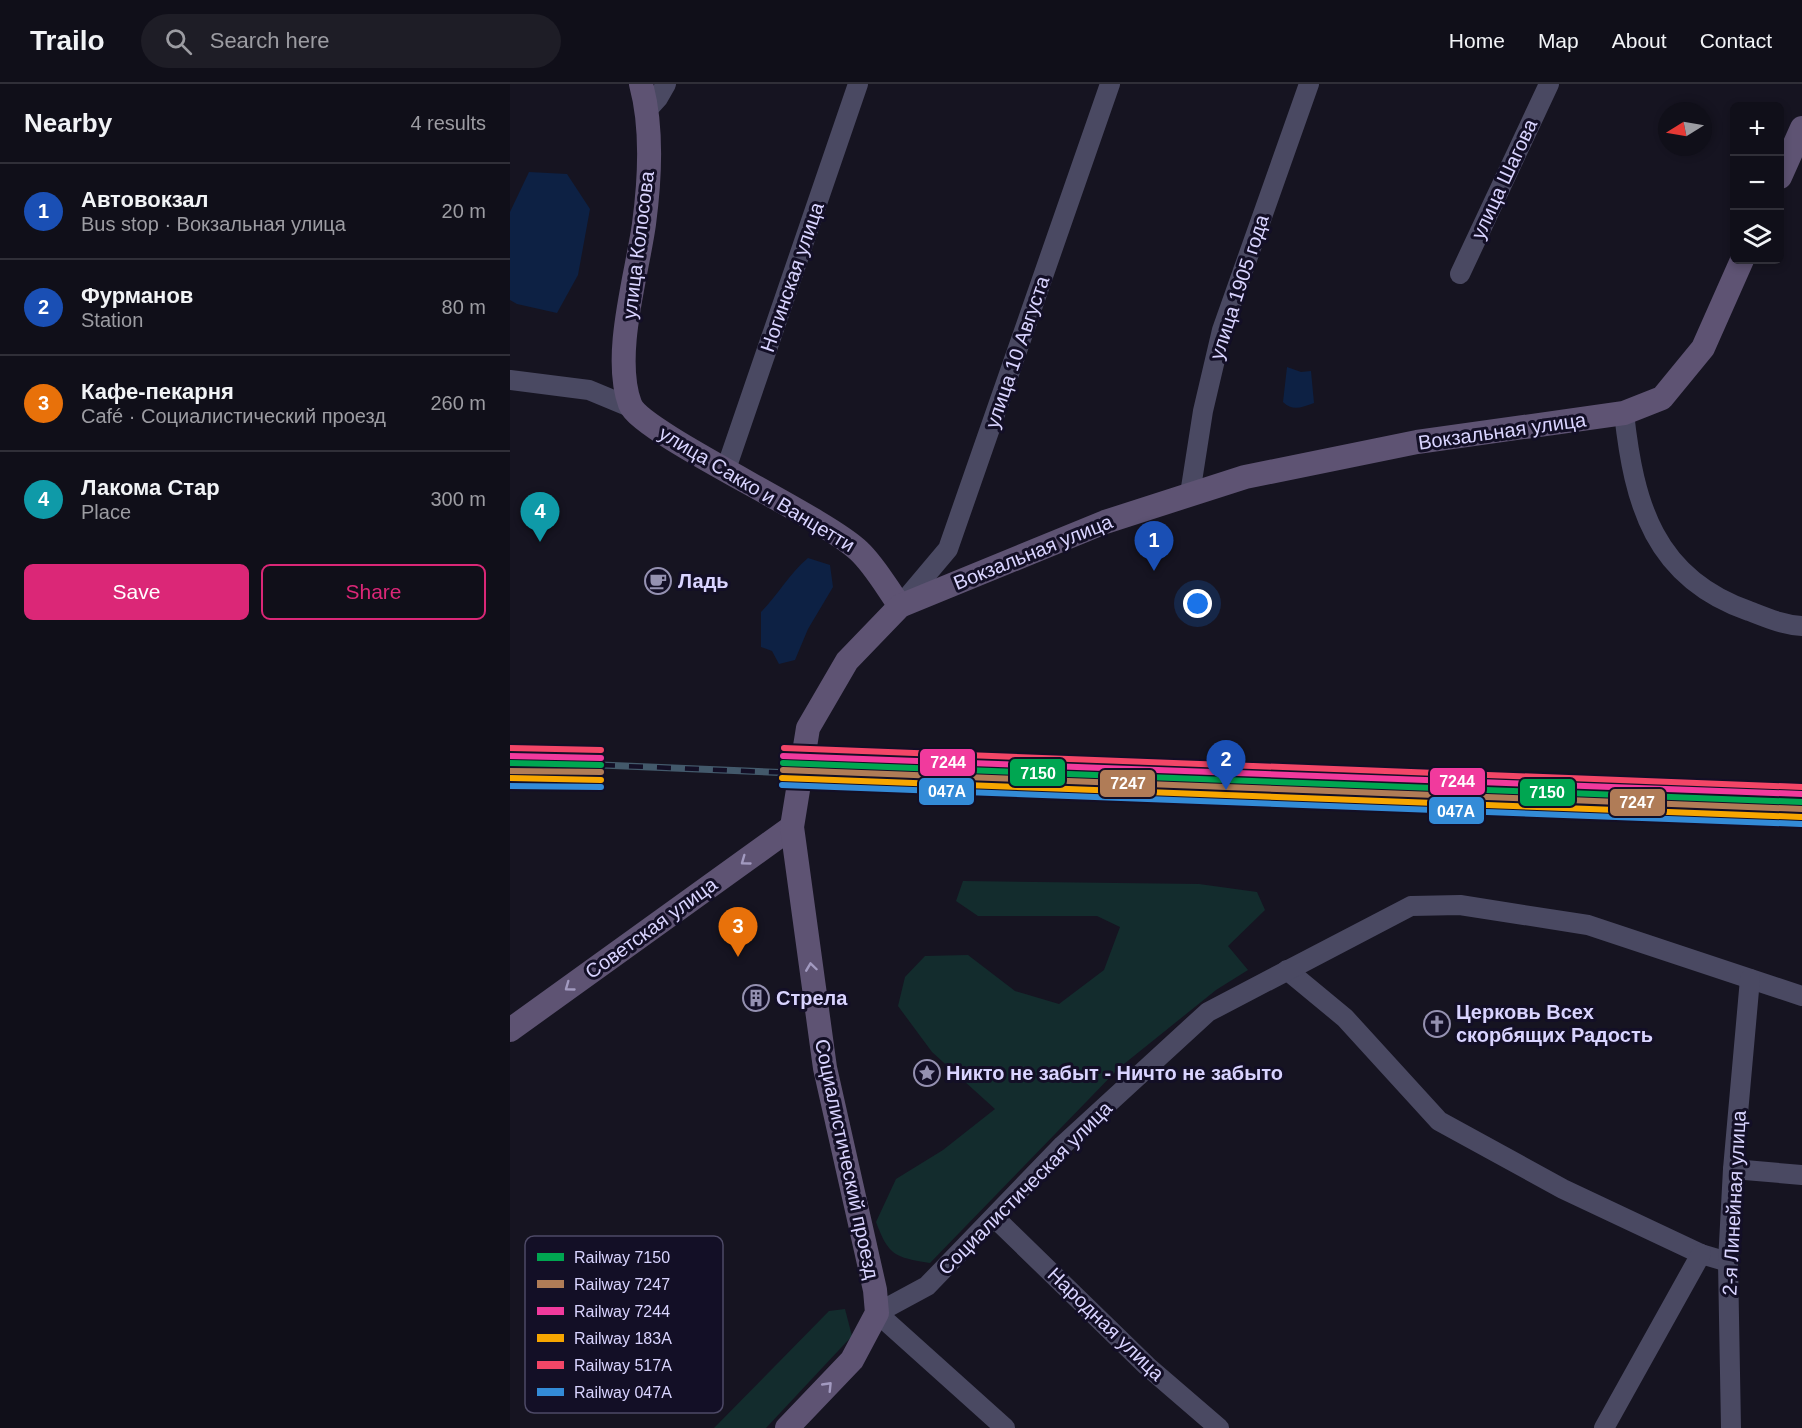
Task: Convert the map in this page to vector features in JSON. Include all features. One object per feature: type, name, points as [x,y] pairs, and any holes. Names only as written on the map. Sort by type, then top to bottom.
[{"type":"main road","name":"улица Колосова","points":[[630,407],[623,371],[630,296],[644,224],[648,171],[648,109],[641,84]]},
{"type":"main road","points":[[1784,166],[1802,128]]},
{"type":"main road","name":"Вокзальная улица","points":[[792,827],[808,728],[847,661],[900,606],[1105,522],[1245,477],[1417,442],[1624,413],[1662,398],[1703,348],[1740,264]]},
{"type":"main road","name":"улица Сакко и Ванцетти","points":[[630,407],[656,429],[814,520],[859,550],[900,606]]},
{"type":"main road","name":"Советская улица","points":[[510,1030],[792,827]]},
{"type":"main road","name":"Социалистический проезд","points":[[792,827],[825,1068],[875,1290],[877,1313]]},
{"type":"main road","points":[[787,1428],[852,1360],[877,1313]]},
{"type":"street","points":[[648,109],[666,84]]},
{"type":"street","name":"Ногинская улица","points":[[726,469],[858,84]]},
{"type":"street","name":"улица 10 Августа","points":[[900,606],[948,549],[1110,84]]},
{"type":"street","name":"улица 1905 года","points":[[1190,494],[1203,411],[1222,330],[1309,84]]},
{"type":"street","name":"улица Шагова","points":[[1460,274],[1549,84]]},
{"type":"street","points":[[510,380],[589,390],[630,407]]},
{"type":"street","points":[[1624,413],[1630,470],[1648,524],[1684,576],[1723,602],[1789,625],[1802,626]]},
{"type":"street","name":"Социалистическая улица","points":[[877,1313],[927,1286],[1063,1145],[1208,1012],[1411,906],[1460,905],[1588,926],[1802,996]]},
{"type":"street","points":[[1287,970],[1345,1018],[1439,1121],[1563,1190],[1701,1254],[1728,1262]]},
{"type":"street","name":"2-я Линейная улица","points":[[1731,1428],[1728,1262],[1732,1169],[1750,979]]},
{"type":"street","points":[[1732,1169],[1802,1175]]},
{"type":"street","name":"Народная улица","points":[[995,1218],[1147,1366],[1219,1428]]},
{"type":"street","points":[[1604,1428],[1701,1254]]},
{"type":"street","points":[[877,1313],[1005,1428]]},
{"type":"green space","points":[[963,881],[1199,884],[1257,892],[1265,910],[1228,946],[1248,970],[1216,990],[1119,1068],[930,1263],[908,1259],[894,1253],[885,1242],[876,1222],[896,1179],[943,1150],[995,1109],[932,1052],[898,1006],[905,977],[925,956],[968,955],[1015,991],[1059,1004],[1104,970],[1120,927],[1097,916],[978,916],[956,901]]},
{"type":"green space","points":[[845,1309],[852,1336],[766,1428],[714,1428],[829,1311]]},
{"type":"water","points":[[529,172],[567,174],[590,209],[578,275],[557,313],[517,304],[510,300],[510,212]]},
{"type":"water","points":[[1287,367],[1301,372],[1311,371],[1314,403],[1294,408],[1283,402]]},
{"type":"water","points":[[808,558],[830,565],[833,587],[808,629],[795,660],[779,664],[772,651],[761,647],[761,612]]},
{"type":"railway","points":[[601,765],[1802,815]]},
{"type":"rail line","name":"517А","points":[[510,748],[601,750]]},
{"type":"rail line","name":"517А","points":[[784,748],[1802,787]]},
{"type":"rail line","name":"7244","points":[[510,756],[601,758]]},
{"type":"rail line","name":"7244","points":[[783,756],[1802,794]]},
{"type":"rail line","name":"7150","points":[[510,763],[601,765]]},
{"type":"rail line","name":"7150","points":[[783,763],[1802,802]]},
{"type":"rail line","name":"7247","points":[[783,770],[1802,809]]},
{"type":"rail line","name":"7247","points":[[510,771],[601,772]]},
{"type":"rail line","name":"183А","points":[[510,778],[601,780]]},
{"type":"rail line","name":"183А","points":[[782,778],[1801,817]]},
{"type":"rail line","name":"047А","points":[[782,785],[1801,824]]},
{"type":"rail line","name":"047А","points":[[510,786],[601,787]]},
{"type":"place","name":"Лакома Стар","points":[[540,542]]},
{"type":"place","name":"Автовокзал","points":[[1154,571]]},
{"type":"place","name":"Ладь","points":[[658,581]]},
{"type":"place","name":"Фурманов","points":[[1226,790]]},
{"type":"place","name":"Кафе-пекарня","points":[[738,957]]},
{"type":"place","name":"Стрела","points":[[756,998]]},
{"type":"place","name":"Церковь Всех скорбящих Радость","points":[[1437,1024]]},
{"type":"place","name":"Никто не забыт - Ничто не забыто","points":[[927,1073]]}]
